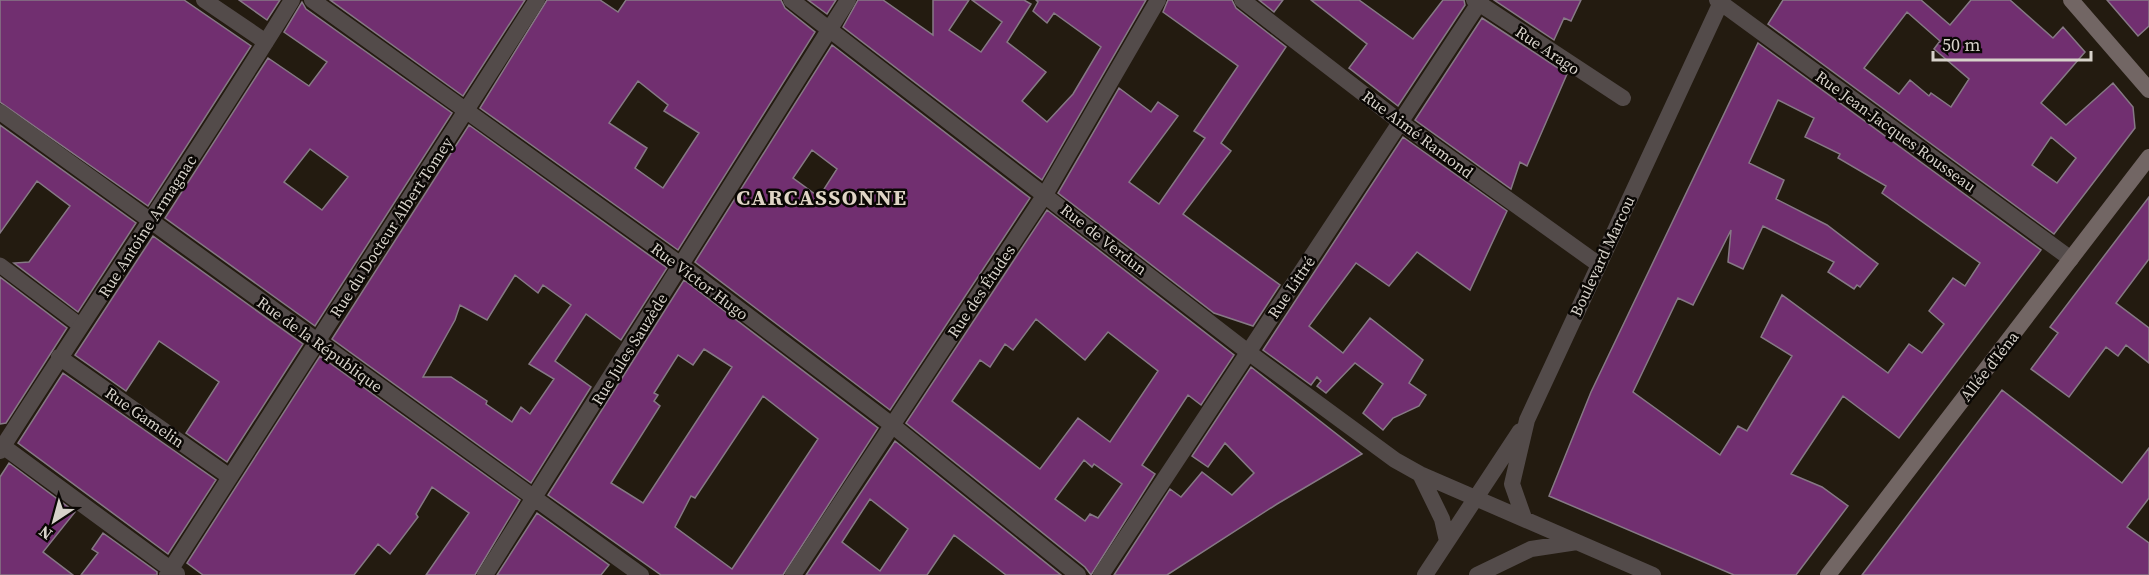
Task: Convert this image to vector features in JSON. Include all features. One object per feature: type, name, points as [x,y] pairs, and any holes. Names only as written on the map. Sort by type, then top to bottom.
[{"type":"main road","points":[[2071,0],[2149,90]]},
{"type":"main road","name":"Allée d'Iéna","points":[[1828,575],[2149,158]]},
{"type":"street","points":[[204,0],[266,42]]},
{"type":"street","name":"Rue Antoine Armagnac","points":[[1,447],[59,357],[152,222],[292,0]]},
{"type":"street","name":"Rue Victor Hugo","points":[[312,0],[467,109],[681,265],[892,425],[1078,575]]},
{"type":"street","name":"Rue du Docteur Albert Tomey","points":[[172,573],[230,477],[537,0]]},
{"type":"street","name":"Rue de Verdun","points":[[791,0],[1248,351],[1395,459],[1420,474],[1653,575]]},
{"type":"street","name":"Rue Jules Sauzède","points":[[485,575],[848,0]]},
{"type":"street","name":"Rue des Études","points":[[793,575],[1046,194],[1158,0]]},
{"type":"street","name":"Rue Aimé Ramond","points":[[1242,0],[1400,122],[1598,264]]},
{"type":"street","name":"Rue Littré","points":[[1101,575],[1478,1]]},
{"type":"street","name":"Rue Arago","points":[[1478,1],[1623,98]]},
{"type":"street","name":"Rue Jean-Jacques Rousseau","points":[[1720,1],[2071,259]]},
{"type":"street","name":"Boulevard Marcou","points":[[1524,518],[1512,484],[1527,420],[1720,1]]},
{"type":"street","name":"Rue de la République","points":[[0,112],[641,575]]},
{"type":"street","points":[[0,265],[81,326]]},
{"type":"street","name":"Rue Gamelin","points":[[59,357],[230,477]]},
{"type":"street","points":[[1425,575],[1527,420]]},
{"type":"street","points":[[1,447],[172,573]]},
{"type":"street","points":[[1420,474],[1442,519],[1447,541]]},
{"type":"street","points":[[1477,575],[1532,549],[1578,542]]},
{"type":"building","points":[[0,0],[184,0],[251,46],[148,206],[0,102]]},
{"type":"building","points":[[239,0],[280,0],[267,20]]},
{"type":"building","points":[[330,0],[525,0],[463,96]]},
{"type":"building","points":[[547,0],[600,0],[618,12],[626,0],[781,0],[785,8],[815,32],[678,250],[480,108]],"holes":[[[638,81],[668,105],[664,111],[699,133],[663,188],[635,168],[647,148],[609,123]]]},
{"type":"building","points":[[808,0],[836,0],[827,14]]},
{"type":"building","points":[[858,0],[883,0],[933,35],[933,0],[969,0],[949,30],[981,52],[1002,22],[972,0],[1024,0],[1031,4],[1007,42],[1046,72],[1022,101],[1047,122],[1073,94],[1101,47],[1054,13],[1047,23],[1033,11],[1038,2],[1036,0],[1146,0],[1042,180],[843,27]]},
{"type":"building","points":[[1168,0],[1232,0],[1236,8],[1286,47],[1221,143],[1231,151],[1183,214],[1280,285],[1253,326],[1214,313],[1058,193],[1119,88],[1151,112],[1158,102],[1178,116],[1129,182],[1159,204],[1205,138],[1194,131],[1238,66],[1163,12]]},
{"type":"building","points":[[1259,0],[1283,0],[1274,12]]},
{"type":"building","points":[[1311,0],[1359,0],[1413,39],[1443,0],[1464,0],[1465,5],[1398,106],[1349,68],[1367,44]]},
{"type":"building","points":[[1494,0],[1581,0],[1571,21],[1564,18],[1554,40]]},
{"type":"building","points":[[1783,0],[1921,0],[1950,25],[1971,0],[2010,0],[2053,38],[2063,27],[2085,52],[2041,103],[2066,125],[2113,83],[2133,107],[2135,128],[2054,234],[1768,24]],"holes":[[[1907,12],[1940,41],[1934,49],[1969,79],[1951,107],[1931,93],[1929,96],[1910,80],[1899,94],[1864,68]],[[2051,137],[2076,158],[2057,183],[2032,165]]]},
{"type":"building","points":[[2107,0],[2149,0],[2149,26],[2138,36]]},
{"type":"building","points":[[302,2],[306,9],[452,113],[315,326],[165,218],[268,58],[309,86],[327,62],[284,32]],"holes":[[[310,149],[348,177],[322,210],[284,182]]]},
{"type":"building","points":[[1482,18],[1567,74],[1527,166],[1520,162],[1511,189],[1415,120]]},
{"type":"building","points":[[1758,43],[2041,250],[1899,438],[1843,396],[1791,474],[1822,487],[1848,506],[1796,575],[1734,575],[1549,496],[1591,392]],"holes":[[[1778,100],[1814,118],[1805,137],[1840,154],[1838,158],[1886,186],[1882,193],[1980,263],[1965,286],[1953,278],[1929,311],[1944,324],[1922,353],[1909,344],[1888,373],[1782,295],[1761,337],[1792,356],[1747,431],[1738,426],[1720,455],[1633,392],[1678,298],[1693,305],[1731,230],[1728,262],[1743,269],[1763,226],[1834,262],[1828,272],[1854,289],[1857,285],[1860,287],[1878,264],[1827,225],[1776,199],[1784,180],[1749,163]]]},
{"type":"building","points":[[832,45],[1030,198],[890,410],[695,262]],"holes":[[[812,150],[837,169],[819,197],[793,178]]]},
{"type":"building","points":[[0,125],[136,223],[78,312],[14,263],[29,262],[70,206],[37,181],[0,233]]},
{"type":"building","points":[[469,125],[667,268],[621,340],[586,314],[555,361],[591,387],[531,483],[332,339]],"holes":[[[515,275],[538,293],[543,285],[571,305],[529,364],[554,379],[530,414],[521,407],[512,422],[486,404],[487,401],[451,377],[423,377],[455,320],[460,305],[487,320]]]},
{"type":"building","points":[[1403,137],[1507,211],[1470,290],[1417,252],[1389,286],[1356,263],[1309,326],[1343,353],[1370,318],[1423,360],[1409,383],[1426,395],[1419,406],[1393,418],[1383,430],[1363,413],[1383,384],[1355,363],[1326,393],[1317,386],[1321,381],[1317,377],[1311,385],[1263,350]]},
{"type":"building","points":[[2149,197],[2149,259],[2116,303],[2149,328],[2149,363],[2126,345],[2118,356],[2106,347],[2069,397],[2031,369],[2058,333],[2050,327]]},
{"type":"building","points":[[1047,210],[1234,355],[1201,405],[1188,395],[1142,465],[1155,474],[1091,575],[1085,567],[906,423]],"holes":[[[1036,319],[1085,360],[1108,332],[1158,371],[1110,442],[1078,418],[1040,469],[952,401],[980,360],[990,367],[1005,344],[1013,350]],[[1084,460],[1092,467],[1094,464],[1122,484],[1098,518],[1090,514],[1085,521],[1055,499]]]},
{"type":"building","points":[[153,236],[303,344],[227,462],[186,433],[219,382],[159,341],[126,391],[75,355]]},
{"type":"building","points":[[0,277],[67,328],[6,423],[0,424]]},
{"type":"building","points":[[684,280],[878,428],[783,575],[661,575],[548,495]],"holes":[[[704,349],[732,367],[643,503],[611,483],[660,406],[654,401],[658,395],[654,393],[678,355],[693,365]],[[763,396],[818,439],[732,569],[675,527],[691,496],[695,498]]]},
{"type":"building","points":[[320,356],[520,500],[475,575],[426,575],[469,513],[432,487],[416,514],[418,517],[390,554],[378,544],[354,575],[203,575],[187,563]]},
{"type":"building","points":[[1251,367],[1362,454],[1277,504],[1167,575],[1114,575],[1170,489],[1181,497],[1202,472],[1232,495],[1254,473],[1225,443],[1208,467],[1192,456]]},
{"type":"building","points":[[63,373],[216,480],[168,554],[18,443]]},
{"type":"building","points":[[2002,390],[2122,483],[2149,448],[2149,498],[2127,527],[2149,543],[2149,575],[1862,575]]},
{"type":"building","points":[[895,441],[1061,575],[1006,575],[954,535],[927,575],[806,575]],"holes":[[[870,499],[908,529],[880,571],[842,542]]]},
{"type":"building","points":[[9,463],[75,512],[43,552],[73,575],[0,575],[0,477]]},
{"type":"building","points":[[537,513],[609,565],[601,575],[497,575]]},
{"type":"building","points":[[103,533],[157,572],[157,575],[81,575],[98,553],[92,549]]},
{"type":"district","name":"CARCASSONNE","points":[[822,197]]}]
